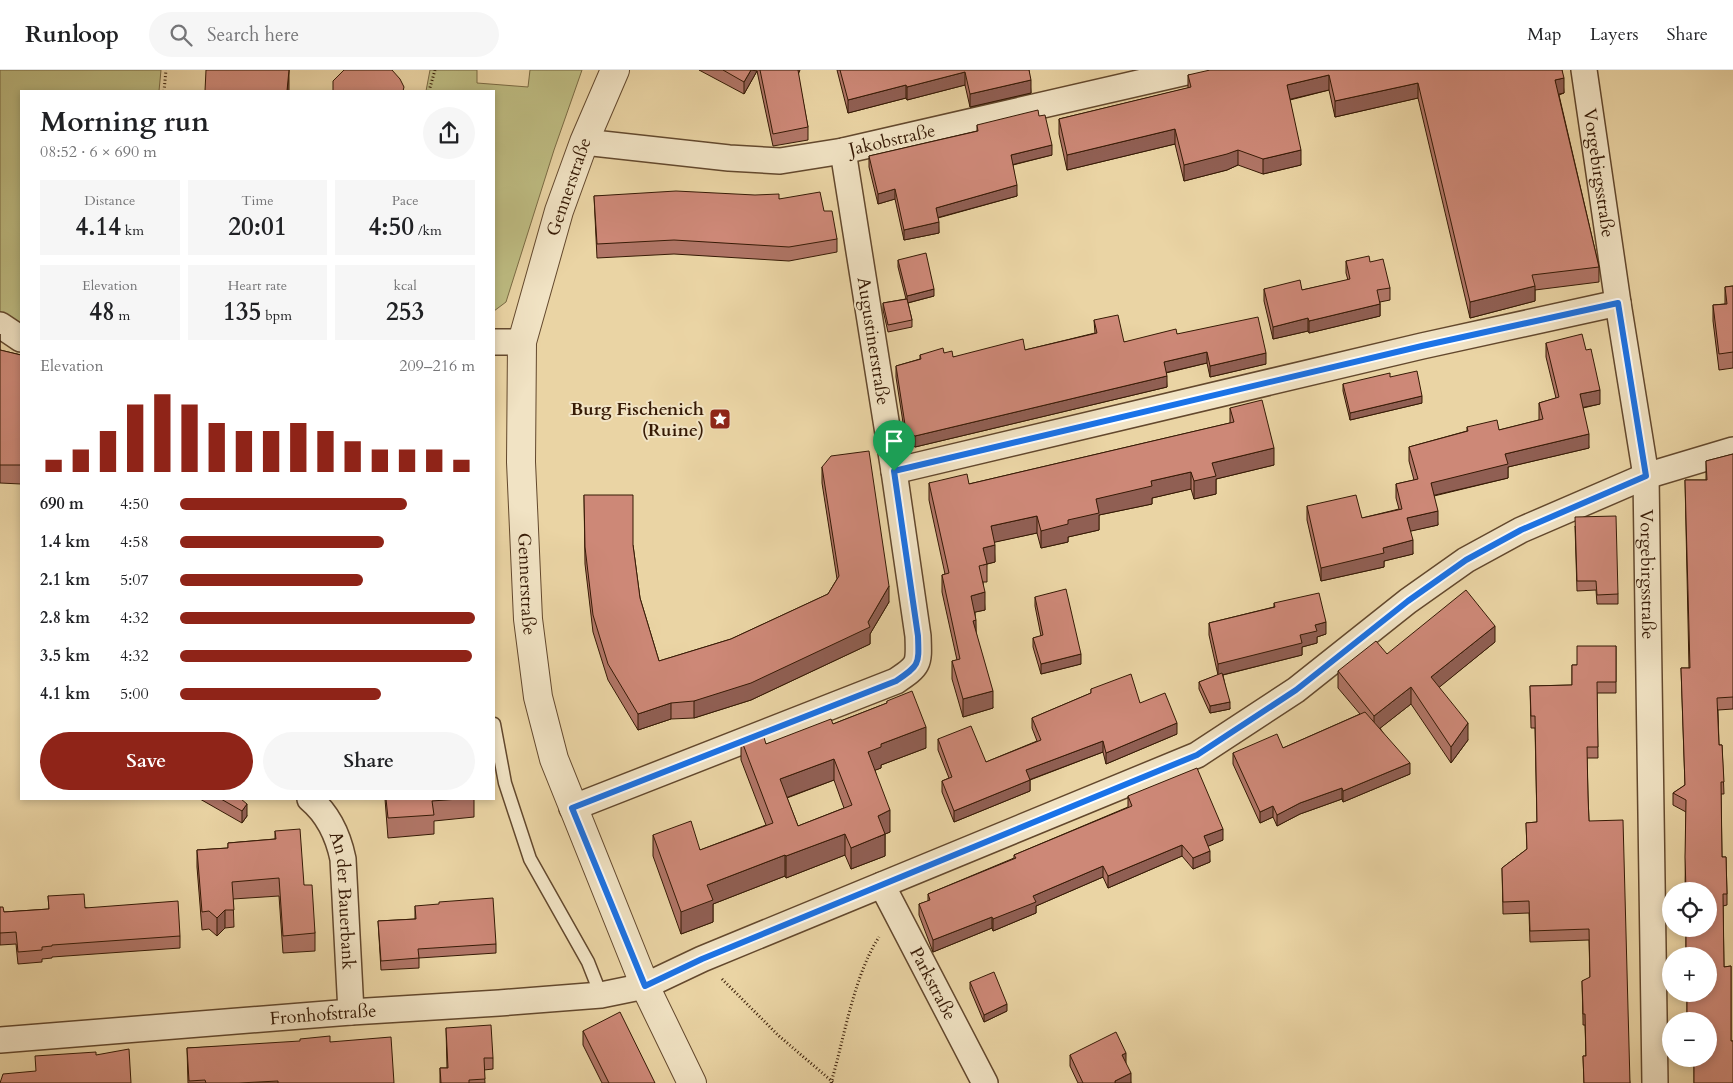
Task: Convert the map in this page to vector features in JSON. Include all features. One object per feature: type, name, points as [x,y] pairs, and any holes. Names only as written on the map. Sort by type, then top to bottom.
[{"type":"street","name":"Gennerstraße","points":[[615,70],[584,142],[559,211],[522,342],[521,462],[528,619],[538,697],[554,760],[645,986],[692,1083]]},
{"type":"street","name":"Jakobstraße","points":[[584,142],[729,158],[780,161],[843,151],[1195,70]]},
{"type":"street","name":"Vorgebirgsstraße","points":[[1584,70],[1618,303],[1646,476],[1655,1083]]},
{"type":"street","name":"Augustinerstraße","points":[[572,808],[896,681],[914,669],[919,658],[918,636],[894,471],[843,151]]},
{"type":"street","points":[[894,471],[1422,346],[1618,303]]},
{"type":"street","points":[[0,325],[20,338]]},
{"type":"street","points":[[495,342],[522,342]]},
{"type":"street","name":"Fronhofstraße","points":[[0,1040],[352,1012],[600,995],[645,986],[702,959],[1197,755],[1296,690],[1408,601],[1466,560],[1521,530],[1646,476],[1733,450]]},
{"type":"street","name":"An der Bauerbank","points":[[311,800],[331,824],[338,838],[343,859],[352,1012]]},
{"type":"street","name":"Parkstraße","points":[[882,885],[985,1083]]},
{"type":"lane","points":[[495,729],[505,783],[530,859],[588,962],[600,995]]},
{"type":"path","points":[[164,90],[166,70]]},
{"type":"path","points":[[429,90],[435,70]]},
{"type":"path","points":[[702,959],[779,1036],[832,1082],[857,988],[872,948],[896,911]]},
{"type":"shaded area","points":[[0,70],[161,70],[159,90],[20,90],[20,329],[0,317]]},
{"type":"shaded area","points":[[430,70],[477,70],[477,83],[528,87],[530,70],[582,70],[554,150],[506,302],[495,310],[495,90],[426,90]]},
{"type":"building","points":[[206,70],[289,70],[287,90],[205,90]]},
{"type":"building","points":[[344,70],[392,70],[404,87],[403,90],[333,90],[333,81]]},
{"type":"building","points":[[723,70],[751,70],[744,82]]},
{"type":"building","points":[[760,70],[798,70],[808,127],[773,134]]},
{"type":"building","points":[[840,70],[1029,70],[1031,80],[970,94],[965,72],[848,100]]},
{"type":"building","points":[[1210,70],[1562,70],[1564,78],[1555,80],[1599,267],[1532,275],[1535,286],[1470,302],[1418,83],[1335,101],[1329,75],[1287,85],[1301,150],[1263,159],[1238,150],[1184,165],[1175,129],[1067,155],[1059,119],[1191,87],[1188,75]]},
{"type":"building","points":[[1038,110],[1039,116],[1045,115],[1052,145],[1011,155],[1017,185],[936,208],[939,222],[904,230],[895,189],[878,194],[869,156],[978,131],[977,125]]},
{"type":"building","points":[[676,191],[755,195],[779,194],[779,199],[820,192],[824,211],[832,211],[837,239],[789,247],[674,240],[597,244],[594,196]]},
{"type":"building","points":[[926,253],[934,289],[907,296],[898,260]]},
{"type":"building","points":[[1369,256],[1370,262],[1383,259],[1390,288],[1377,290],[1380,304],[1309,321],[1308,318],[1273,327],[1264,289],[1300,280],[1302,290],[1350,279],[1346,261]]},
{"type":"building","points":[[1733,286],[1733,352],[1719,354],[1713,305],[1727,304],[1725,287]]},
{"type":"building","points":[[907,299],[912,320],[888,325],[883,303]]},
{"type":"building","points":[[1118,315],[1124,342],[1176,329],[1177,334],[1258,317],[1266,353],[1210,366],[1207,352],[1164,362],[1167,376],[915,436],[906,431],[896,366],[921,359],[920,355],[943,348],[944,353],[952,351],[953,357],[1023,339],[1025,350],[1097,333],[1094,320]]},
{"type":"building","points":[[1582,334],[1586,350],[1591,349],[1600,390],[1580,394],[1589,434],[1505,454],[1508,464],[1431,483],[1438,511],[1407,518],[1413,540],[1383,548],[1384,553],[1321,568],[1307,506],[1356,495],[1362,518],[1402,509],[1396,484],[1418,479],[1409,447],[1468,431],[1467,427],[1497,420],[1499,430],[1543,419],[1539,403],[1559,397],[1546,343]]},
{"type":"building","points":[[0,350],[20,355],[20,465],[0,465]]},
{"type":"building","points":[[1417,371],[1422,396],[1350,413],[1343,384],[1390,373],[1390,377]]},
{"type":"building","points":[[1262,400],[1274,448],[1212,463],[1216,476],[1194,481],[1191,472],[1151,481],[1152,486],[1096,499],[1099,513],[1068,520],[1068,524],[1041,531],[1037,516],[991,526],[995,545],[983,548],[987,564],[979,566],[985,592],[971,596],[976,620],[973,621],[993,691],[963,699],[952,661],[960,659],[942,575],[949,573],[929,483],[967,474],[969,484],[1234,422],[1230,408]]},
{"type":"building","points":[[869,451],[889,586],[868,622],[870,627],[751,683],[694,701],[671,703],[638,714],[608,664],[593,615],[585,547],[584,495],[633,495],[633,545],[640,598],[659,661],[731,639],[828,594],[839,576],[822,467],[831,456]]},
{"type":"building","points":[[1733,454],[1733,697],[1717,698],[1719,745],[1722,745],[1724,782],[1721,782],[1722,857],[1726,857],[1727,894],[1723,894],[1724,967],[1731,966],[1733,1083],[1694,1083],[1694,1067],[1717,1067],[1717,1012],[1687,1012],[1687,1002],[1717,1002],[1717,947],[1686,947],[1686,937],[1717,937],[1717,882],[1686,882],[1686,800],[1673,793],[1685,785],[1681,668],[1690,668],[1685,480],[1707,480],[1706,461]]},
{"type":"building","points":[[1616,516],[1618,594],[1597,595],[1596,581],[1577,581],[1575,517]]},
{"type":"building","points":[[1066,589],[1081,654],[1041,664],[1033,638],[1043,635],[1035,597]]},
{"type":"building","points":[[1466,590],[1495,626],[1431,677],[1468,723],[1451,747],[1411,687],[1374,716],[1338,671],[1376,641],[1387,654]]},
{"type":"building","points":[[1319,593],[1326,622],[1315,625],[1317,631],[1300,635],[1302,643],[1218,664],[1209,623],[1275,607],[1274,603]]},
{"type":"building","points":[[1577,646],[1616,646],[1616,682],[1597,682],[1598,747],[1587,747],[1588,796],[1589,821],[1623,820],[1630,1083],[1584,1083],[1583,1056],[1586,1056],[1582,981],[1590,977],[1589,929],[1530,931],[1529,901],[1503,902],[1502,868],[1527,849],[1526,823],[1537,822],[1535,716],[1531,716],[1530,686],[1572,685],[1572,665],[1577,665]]},
{"type":"building","points":[[1222,673],[1230,702],[1210,706],[1199,682]]},
{"type":"building","points":[[1131,674],[1140,703],[1165,693],[1177,723],[1106,753],[1103,741],[1026,770],[1030,780],[954,811],[942,781],[952,777],[938,739],[971,726],[986,762],[1041,740],[1032,718],[1091,693],[1091,689]]},
{"type":"building","points":[[912,691],[926,727],[881,744],[881,747],[868,752],[890,810],[878,816],[885,834],[851,848],[845,834],[785,855],[707,885],[713,900],[681,912],[653,835],[691,821],[700,850],[773,823],[741,739],[762,731],[766,744],[831,719],[833,724],[887,703],[887,701]],"holes":[[[834,759],[852,805],[798,826],[780,779]]]},
{"type":"building","points":[[1365,712],[1410,763],[1343,791],[1342,788],[1300,803],[1277,815],[1273,806],[1260,812],[1233,753],[1277,734],[1283,748]]},
{"type":"building","points":[[1197,768],[1223,829],[1204,836],[1210,851],[1193,858],[1182,845],[1108,876],[1103,866],[1033,896],[1036,902],[933,940],[919,904],[930,900],[928,894],[1016,858],[1014,855],[1132,806],[1128,796]]},
{"type":"building","points":[[223,800],[242,800],[247,804],[242,811]]},
{"type":"building","points":[[386,800],[446,800],[432,801],[434,815],[388,818]]},
{"type":"building","points":[[300,829],[304,885],[312,885],[315,933],[283,936],[279,878],[232,882],[234,910],[225,910],[217,918],[209,911],[202,912],[197,850],[228,848],[228,843],[276,839],[275,831]]},
{"type":"building","points":[[84,894],[85,908],[178,901],[180,936],[52,945],[42,947],[42,950],[18,952],[16,932],[0,933],[0,907],[3,907],[4,912],[49,909],[48,896]]},
{"type":"building","points":[[493,898],[496,944],[418,949],[419,958],[381,961],[378,921],[416,919],[415,906],[439,904],[439,902]]},
{"type":"building","points":[[994,972],[1007,1004],[984,1015],[970,982]]},
{"type":"building","points":[[620,1012],[655,1083],[609,1083],[583,1031]]},
{"type":"building","points":[[491,1025],[493,1058],[484,1058],[485,1079],[469,1080],[469,1083],[441,1083],[440,1068],[448,1068],[446,1028]]},
{"type":"building","points":[[1116,1032],[1126,1053],[1122,1055],[1131,1073],[1115,1081],[1115,1083],[1083,1083],[1070,1055]]},
{"type":"building","points":[[330,1036],[330,1042],[391,1037],[394,1083],[278,1083],[278,1081],[206,1083],[205,1080],[189,1081],[187,1048],[300,1041],[300,1039]]},
{"type":"building","points":[[129,1049],[131,1083],[0,1083],[3,1074],[36,1071],[35,1056],[96,1052],[96,1055]]},
{"type":"place","name":"Burg Fischenich (Ruine)","points":[[720,419]]},
{"type":"route","points":[[1618,303],[1646,476],[1521,530],[1466,560],[1408,601],[1296,690],[1197,755],[702,959],[645,986],[572,808],[896,681],[914,669],[919,658],[918,636],[894,471],[1422,346],[1618,303]]}]
